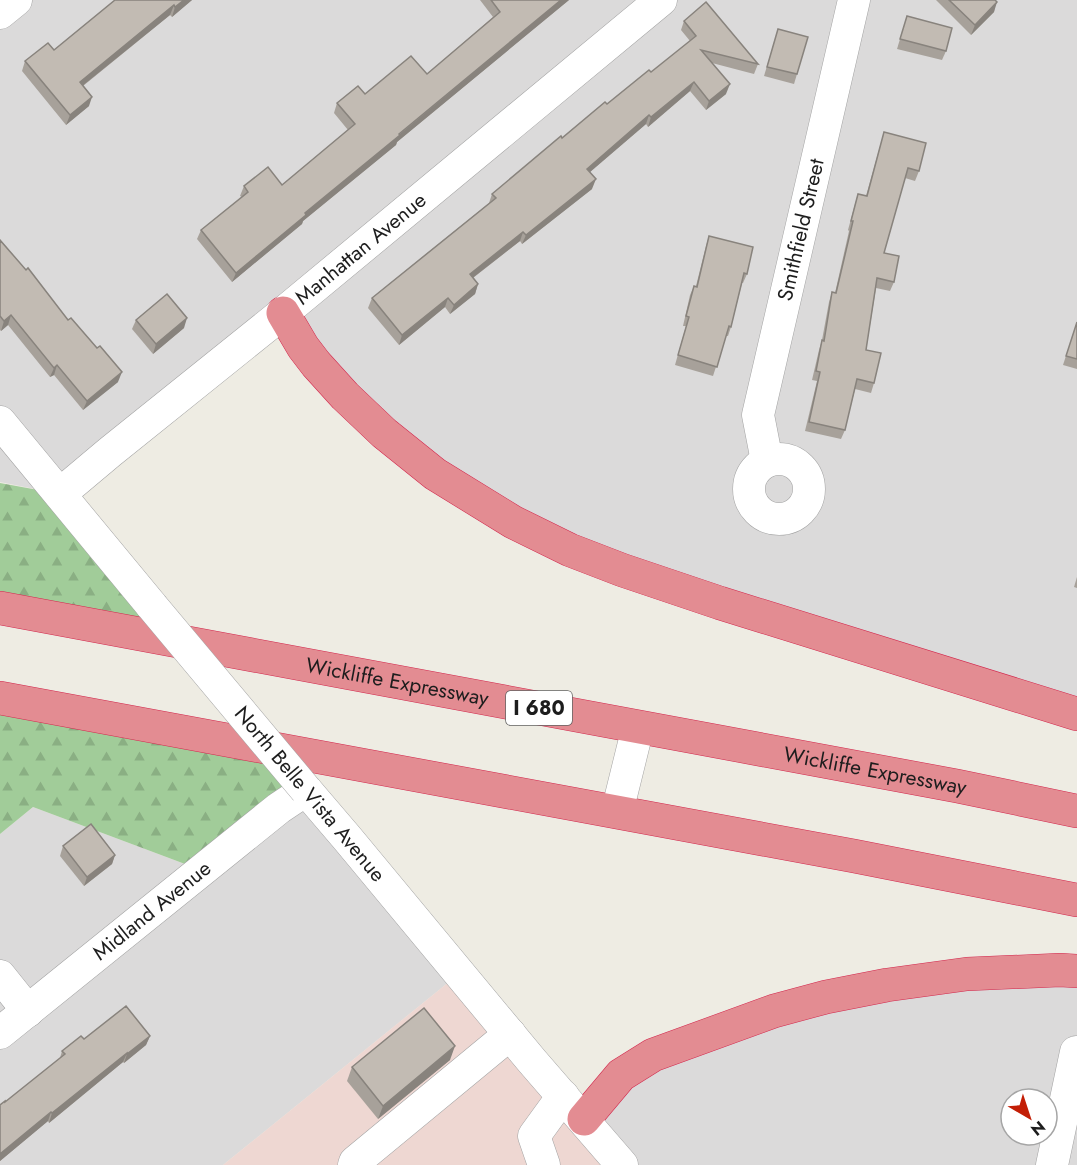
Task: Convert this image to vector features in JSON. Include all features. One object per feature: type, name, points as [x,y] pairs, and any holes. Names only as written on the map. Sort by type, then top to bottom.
[{"type":"highway","points":[[283,313],[316,364],[345,396],[384,432],[435,474],[513,522],[570,550],[622,570],[1077,714]]},
{"type":"highway","name":"Wickliffe Expressway","points":[[0,608],[957,786],[1077,811]]},
{"type":"highway","points":[[0,698],[854,856],[1077,900]]},
{"type":"highway","points":[[574,1108],[653,1055],[774,1011],[826,997],[910,981],[967,974],[1077,971]]},
{"type":"street","points":[[0,13],[16,0]]},
{"type":"street","name":"Manhattan Avenue","points":[[60,494],[661,0]]},
{"type":"street","name":"Smithfield Street","points":[[767,461],[758,415],[854,0]]},
{"type":"street","name":"North Belle Vista Avenue","points":[[0,422],[622,1165]]},
{"type":"street","points":[[617,812],[638,727]]},
{"type":"street","name":"Midland Avenue","points":[[0,1033],[262,822],[306,790]]},
{"type":"street","points":[[0,976],[28,1011]]},
{"type":"street","points":[[354,1165],[510,1034]]},
{"type":"street","points":[[1052,1165],[1076,1052]]},
{"type":"street","points":[[537,1161],[534,1136],[574,1108]]},
{"type":"shaded area","points":[[0,0],[1077,0],[1077,714],[720,603],[435,474],[283,313],[60,494],[0,482]]},
{"type":"shaded area","points":[[306,790],[460,973],[223,1165],[0,1165],[0,834],[33,807],[201,870]]},
{"type":"shaded area","points":[[1077,971],[1077,1165],[622,1165],[584,1119],[621,1075],[774,1011]]},
{"type":"shaded area","points":[[460,973],[621,1165],[223,1165]]},
{"type":"green space","points":[[0,483],[60,494],[185,643],[0,608]]},
{"type":"green space","points":[[0,698],[276,749],[306,790],[201,870],[33,807],[0,834]]},
{"type":"building","points":[[115,0],[184,0],[175,7],[174,5],[80,82],[92,97],[70,115],[25,61],[48,43],[54,50]]},
{"type":"building","points":[[491,0],[561,0],[236,273],[201,230],[248,192],[244,186],[268,167],[282,185],[355,124],[337,103],[358,86],[365,94],[411,56],[427,74],[500,12]]},
{"type":"building","points":[[949,0],[995,0],[997,2],[975,25]]},
{"type":"building","points":[[706,2],[758,64],[701,50],[730,84],[709,101],[694,82],[651,117],[649,115],[587,169],[596,179],[526,235],[523,232],[470,274],[478,284],[454,305],[448,298],[402,335],[372,298],[496,198],[492,194],[561,136],[562,138],[605,102],[607,104],[696,36],[684,21]]},
{"type":"building","points":[[907,16],[952,28],[946,51],[900,39]]},
{"type":"building","points":[[778,29],[808,37],[797,74],[767,67]]},
{"type":"building","points":[[884,132],[926,143],[919,171],[908,168],[884,253],[899,256],[894,282],[877,278],[866,350],[881,353],[874,383],[857,379],[845,430],[809,422],[820,372],[816,371],[822,340],[824,341],[832,292],[836,293],[858,194],[867,196]]},
{"type":"building","points":[[709,236],[753,247],[747,274],[744,273],[731,327],[729,326],[717,367],[678,355],[689,317],[686,316],[694,286],[697,287]]},
{"type":"building","points":[[0,240],[26,270],[28,268],[68,320],[71,318],[97,348],[100,346],[122,372],[87,401],[57,365],[54,368],[11,315],[4,321],[0,316]]},
{"type":"building","points":[[167,294],[187,318],[156,344],[136,320]]},
{"type":"building","points":[[1077,322],[1077,359],[1066,356]]},
{"type":"building","points":[[91,824],[115,855],[87,877],[63,846]]},
{"type":"building","points":[[126,1006],[150,1036],[0,1154],[0,1105],[65,1054],[62,1051],[81,1036],[84,1039]]},
{"type":"building","points":[[424,1008],[455,1046],[383,1106],[352,1067]]}]
